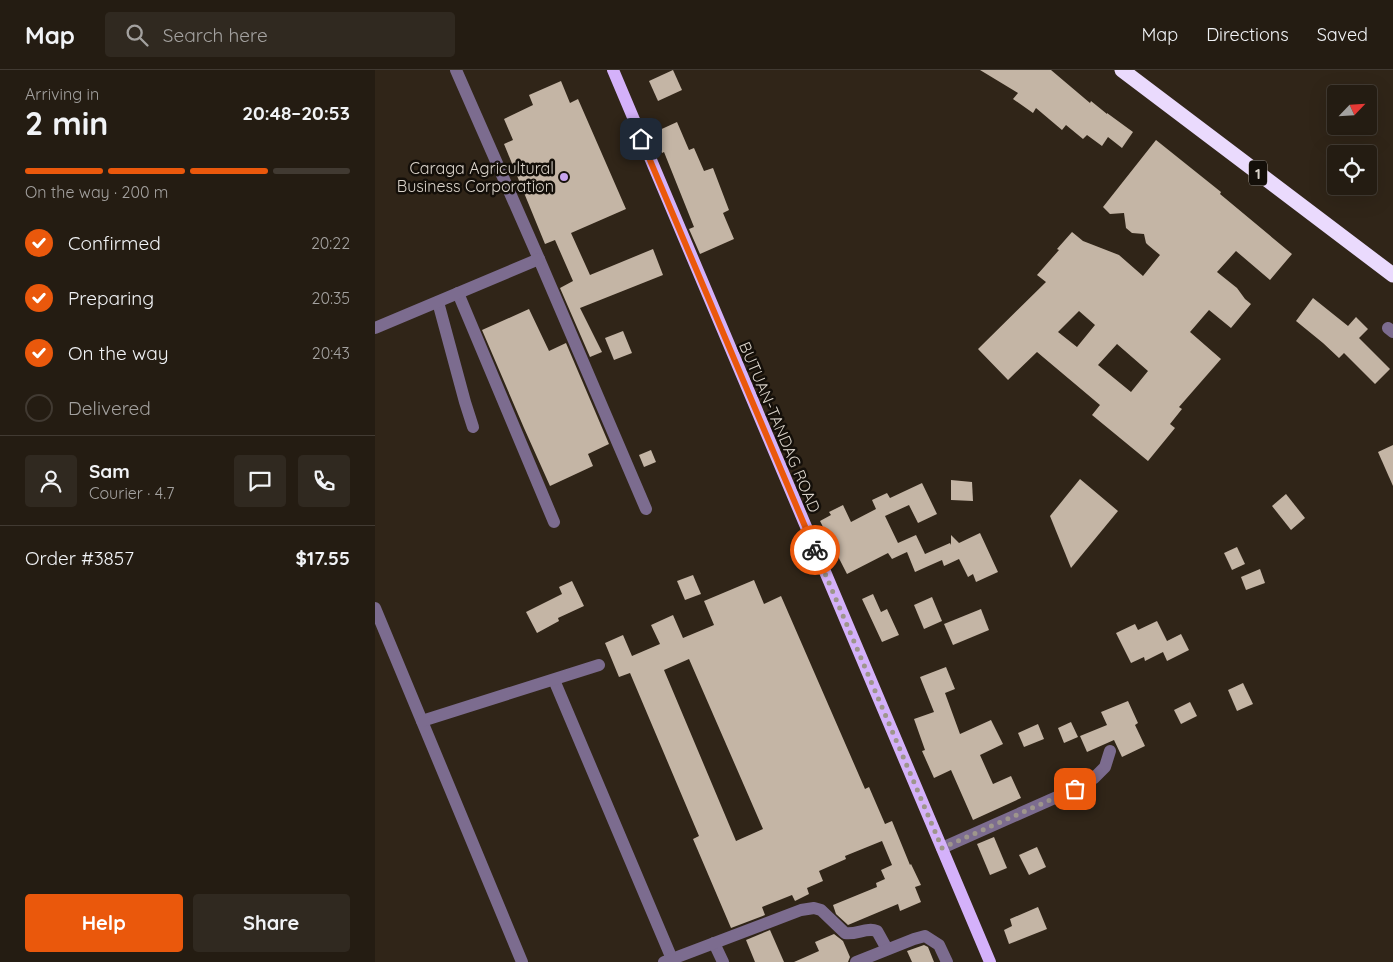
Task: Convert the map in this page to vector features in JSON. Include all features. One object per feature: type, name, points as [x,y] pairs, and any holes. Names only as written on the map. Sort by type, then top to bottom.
[{"type":"highway","name":"1","points":[[1122,70],[1393,275]]},
{"type":"main road","name":"BUTUAN-TANDAG ROAD","points":[[613,70],[990,962]]},
{"type":"lane","points":[[456,70],[646,508]]},
{"type":"lane","points":[[375,328],[539,259]]},
{"type":"lane","points":[[458,293],[554,522]]},
{"type":"lane","points":[[438,302],[473,427]]},
{"type":"lane","points":[[375,608],[522,962]]},
{"type":"lane","points":[[422,721],[599,665]]},
{"type":"lane","points":[[554,680],[668,961],[801,910],[814,908],[821,910],[845,933],[849,934],[871,929],[877,931],[887,950]]},
{"type":"lane","points":[[942,848],[1075,789],[1094,778],[1105,766],[1110,751]]},
{"type":"lane","points":[[856,962],[925,936],[939,945],[947,962]]},
{"type":"lane","points":[[713,943],[723,962]]},
{"type":"building","points":[[673,70],[682,90],[658,101],[649,81]]},
{"type":"building","points":[[980,70],[1051,70],[1090,103],[1091,101],[1133,132],[1122,148],[1108,137],[1102,146],[1087,135],[1083,139],[1066,125],[1062,130],[1036,108],[1033,113],[1013,99],[1018,93]]},
{"type":"building","name":"Caraga Agricultural Business Corporation","points":[[561,81],[570,103],[578,99],[626,209],[571,233],[590,275],[653,249],[663,275],[580,308],[602,352],[590,357],[560,288],[573,281],[555,240],[545,244],[504,144],[513,140],[504,119],[533,105],[529,95]]},
{"type":"building","points":[[677,122],[689,150],[694,148],[704,171],[713,168],[729,210],[723,213],[734,239],[700,254],[689,229],[694,227],[664,152],[662,153],[653,133]]},
{"type":"building","points":[[1156,140],[1221,192],[1220,194],[1292,254],[1270,280],[1236,251],[1217,272],[1237,288],[1251,304],[1231,328],[1209,310],[1190,332],[1221,359],[1179,407],[1182,409],[1170,424],[1175,428],[1148,461],[1092,415],[1100,405],[1037,352],[1008,380],[978,349],[1046,282],[1037,275],[1072,232],[1083,241],[1119,255],[1143,276],[1160,255],[1146,243],[1144,234],[1132,233],[1126,228],[1124,213],[1110,214],[1103,207]],"holes":[[[1079,311],[1095,325],[1077,347],[1058,332]],[[1117,344],[1148,371],[1131,392],[1098,365]]]},
{"type":"building","points":[[1313,298],[1348,326],[1356,317],[1368,329],[1359,338],[1390,369],[1375,384],[1344,353],[1339,358],[1296,321]]},
{"type":"building","points":[[529,309],[549,351],[566,343],[609,444],[588,454],[593,466],[550,486],[482,330]]},
{"type":"building","points":[[623,331],[632,353],[614,360],[605,338]]},
{"type":"building","points":[[1393,445],[1393,486],[1378,452]]},
{"type":"building","points":[[651,450],[656,462],[644,467],[639,455]]},
{"type":"building","points":[[1080,479],[1118,511],[1071,568],[1050,516]]},
{"type":"building","points":[[951,480],[972,482],[973,501],[951,500]]},
{"type":"building","points":[[922,483],[937,514],[918,523],[909,505],[885,516],[898,543],[916,535],[925,554],[950,543],[951,545],[951,535],[959,543],[980,533],[998,572],[976,582],[973,574],[968,577],[959,559],[944,566],[942,560],[915,572],[907,552],[892,559],[888,553],[847,574],[820,521],[831,515],[829,512],[843,505],[851,522],[876,509],[872,500],[887,493],[890,498]]},
{"type":"building","points":[[1286,494],[1305,518],[1291,530],[1272,506]]},
{"type":"building","points":[[1237,547],[1245,564],[1232,570],[1224,553]]},
{"type":"building","points":[[1260,569],[1265,583],[1246,590],[1241,577]]},
{"type":"building","points":[[693,575],[701,594],[685,600],[677,581]]},
{"type":"building","points":[[754,580],[764,604],[781,596],[865,789],[869,787],[885,824],[892,821],[910,865],[921,885],[915,887],[921,902],[900,911],[898,904],[848,925],[836,914],[833,905],[877,887],[876,883],[885,879],[881,870],[892,865],[882,841],[845,856],[846,859],[819,871],[823,881],[807,888],[809,894],[795,901],[792,895],[762,907],[765,915],[731,928],[693,839],[699,836],[630,673],[619,677],[605,643],[623,635],[632,656],[660,644],[651,625],[673,615],[683,638],[714,625],[704,601]],"holes":[[[689,659],[763,829],[736,841],[664,670]]]},
{"type":"building","points":[[572,581],[584,606],[558,618],[559,621],[537,633],[526,612],[562,594],[559,587]]},
{"type":"building","points":[[873,594],[881,612],[887,609],[899,635],[882,642],[862,599]]},
{"type":"building","points":[[932,597],[942,621],[924,629],[914,605]]},
{"type":"building","points":[[981,609],[989,630],[953,645],[944,624]]},
{"type":"building","points":[[1157,621],[1167,641],[1181,634],[1189,650],[1167,661],[1163,652],[1145,661],[1144,657],[1131,663],[1116,633],[1135,624],[1138,630]]},
{"type":"building","points":[[946,667],[955,689],[945,693],[960,734],[991,720],[1003,744],[980,755],[993,784],[1011,776],[1021,798],[973,820],[951,770],[934,778],[922,751],[925,750],[914,719],[934,712],[920,677]]},
{"type":"building","points":[[1243,683],[1253,704],[1237,711],[1228,690]]},
{"type":"building","points":[[1128,701],[1138,723],[1135,725],[1145,746],[1122,757],[1114,740],[1087,752],[1080,736],[1107,725],[1101,712]]},
{"type":"building","points":[[1190,702],[1197,716],[1181,724],[1174,710]]},
{"type":"building","points":[[1071,722],[1078,737],[1064,743],[1058,728]]},
{"type":"building","points":[[1038,724],[1044,739],[1024,747],[1018,733]]},
{"type":"building","points":[[994,837],[1007,868],[990,875],[977,844]]},
{"type":"building","points":[[1037,847],[1046,867],[1029,875],[1019,855]]},
{"type":"building","points":[[1038,907],[1047,929],[1009,944],[1004,930],[1012,926],[1010,919]]},
{"type":"building","points":[[770,930],[784,962],[755,962],[746,940]]},
{"type":"building","points":[[834,934],[843,941],[850,957],[848,962],[794,962],[819,951],[815,942]]},
{"type":"building","points":[[924,945],[928,947],[934,962],[912,962],[907,951]]},
{"type":"way so far","points":[[815,550],[942,848],[1075,789]]},
{"type":"place","name":"Caraga Agricultural Business Corporation","points":[[564,177]]},
{"type":"route","points":[[641,139],[815,550]]}]
